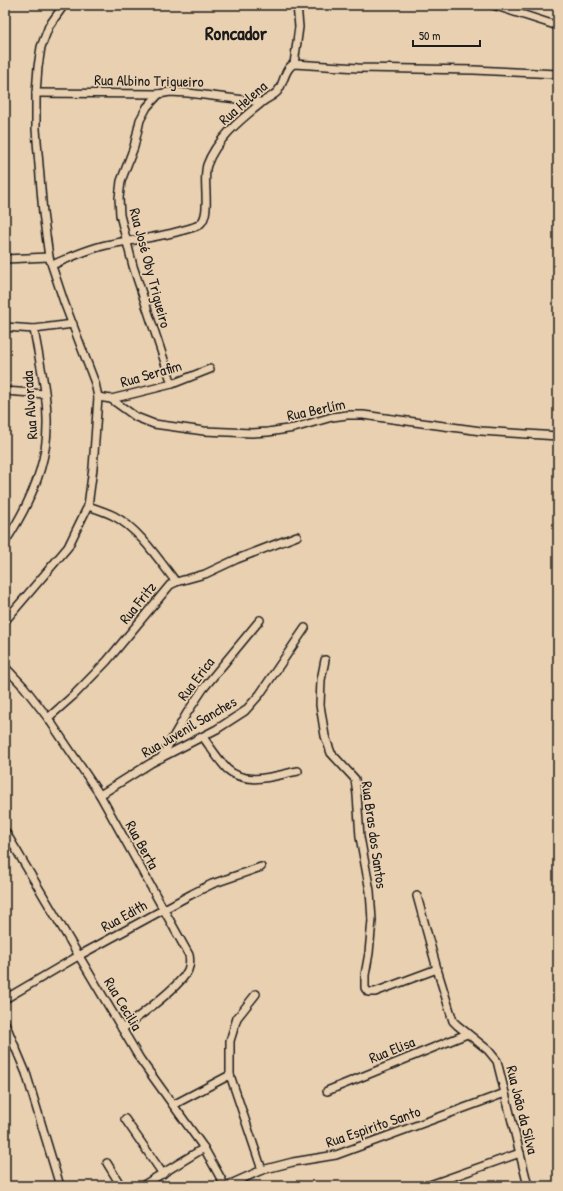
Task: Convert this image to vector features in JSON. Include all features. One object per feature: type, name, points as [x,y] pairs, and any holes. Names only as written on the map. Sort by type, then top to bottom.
[{"type":"street","points":[[5,621],[68,547],[88,506],[93,468],[98,397],[95,382],[49,257],[36,129],[36,93],[38,67],[42,47],[49,26],[64,5]]},
{"type":"street","name":"Rua Helena","points":[[127,242],[160,237],[199,224],[203,220],[206,205],[205,172],[211,154],[226,136],[261,102],[277,92],[291,65],[294,64],[299,27],[297,5]]},
{"type":"street","points":[[493,5],[558,26]]},
{"type":"street","points":[[294,64],[358,68],[474,70],[558,74]]},
{"type":"street","name":"Rua Albino Trigueiro","points":[[36,93],[159,94],[174,92],[194,93],[261,102]]},
{"type":"street","name":"Rua José Oby Trigueiro","points":[[159,94],[147,107],[140,120],[134,147],[121,181],[119,198],[120,214],[133,266],[172,384]]},
{"type":"street","points":[[52,266],[105,246],[127,242]]},
{"type":"street","points":[[5,259],[49,257]]},
{"type":"street","points":[[5,327],[34,329],[73,324]]},
{"type":"street","name":"Rua Alvorada","points":[[5,542],[24,512],[41,467],[46,444],[47,425],[45,394],[34,329]]},
{"type":"street","name":"Rua Serafim","points":[[98,397],[110,399],[172,384],[210,369]]},
{"type":"street","points":[[5,392],[45,394]]},
{"type":"street","name":"Rua Berlím","points":[[110,399],[136,417],[154,424],[204,431],[234,433],[268,432],[294,428],[332,417],[363,415],[481,431],[558,436]]},
{"type":"street","points":[[88,506],[115,516],[128,526],[154,554],[176,582]]},
{"type":"street","name":"Rua Fritz","points":[[48,718],[74,695],[107,661],[170,585],[205,574],[237,559],[297,536]]},
{"type":"street","name":"Rua Erica","points":[[161,758],[203,689],[260,620]]},
{"type":"street","name":"Rua Juvenil Sanches","points":[[100,795],[161,758],[229,722],[250,707],[305,628]]},
{"type":"street","name":"Rua Bras dos Santos","points":[[326,660],[322,680],[320,706],[325,736],[331,753],[355,779],[360,837],[370,891],[372,920],[365,976],[365,988],[368,992],[375,992],[437,969]]},
{"type":"street","name":"Rua Berta","points":[[5,668],[24,687],[48,718],[100,795],[188,955],[190,963],[188,970],[174,987],[122,1029]]},
{"type":"street","points":[[203,737],[223,764],[232,773],[238,776],[260,779],[298,771]]},
{"type":"street","name":"Rua Cecilia","points":[[5,831],[80,955],[140,1059],[204,1148],[226,1186]]},
{"type":"street","name":"Rua Edith","points":[[5,999],[80,955],[207,886],[261,867]]},
{"type":"street","name":"Rua João da Silva","points":[[417,896],[453,1021],[493,1056],[499,1068],[528,1186]]},
{"type":"street","points":[[256,994],[237,1018],[230,1041],[230,1075],[262,1170]]},
{"type":"street","points":[[5,1023],[26,1074],[60,1186]]},
{"type":"street","name":"Rua Elisa","points":[[327,1091],[467,1034]]},
{"type":"street","points":[[173,1105],[230,1075]]},
{"type":"street","name":"Rua Espirito Santo","points":[[226,1186],[262,1170],[293,1162],[336,1155],[505,1093]]},
{"type":"street","points":[[125,1119],[163,1174]]},
{"type":"street","points":[[142,1186],[204,1148]]},
{"type":"street","points":[[427,1186],[520,1153]]},
{"type":"street","points":[[107,1163],[122,1186]]},
{"type":"district","name":"Roncador","points":[[236,33]]}]
